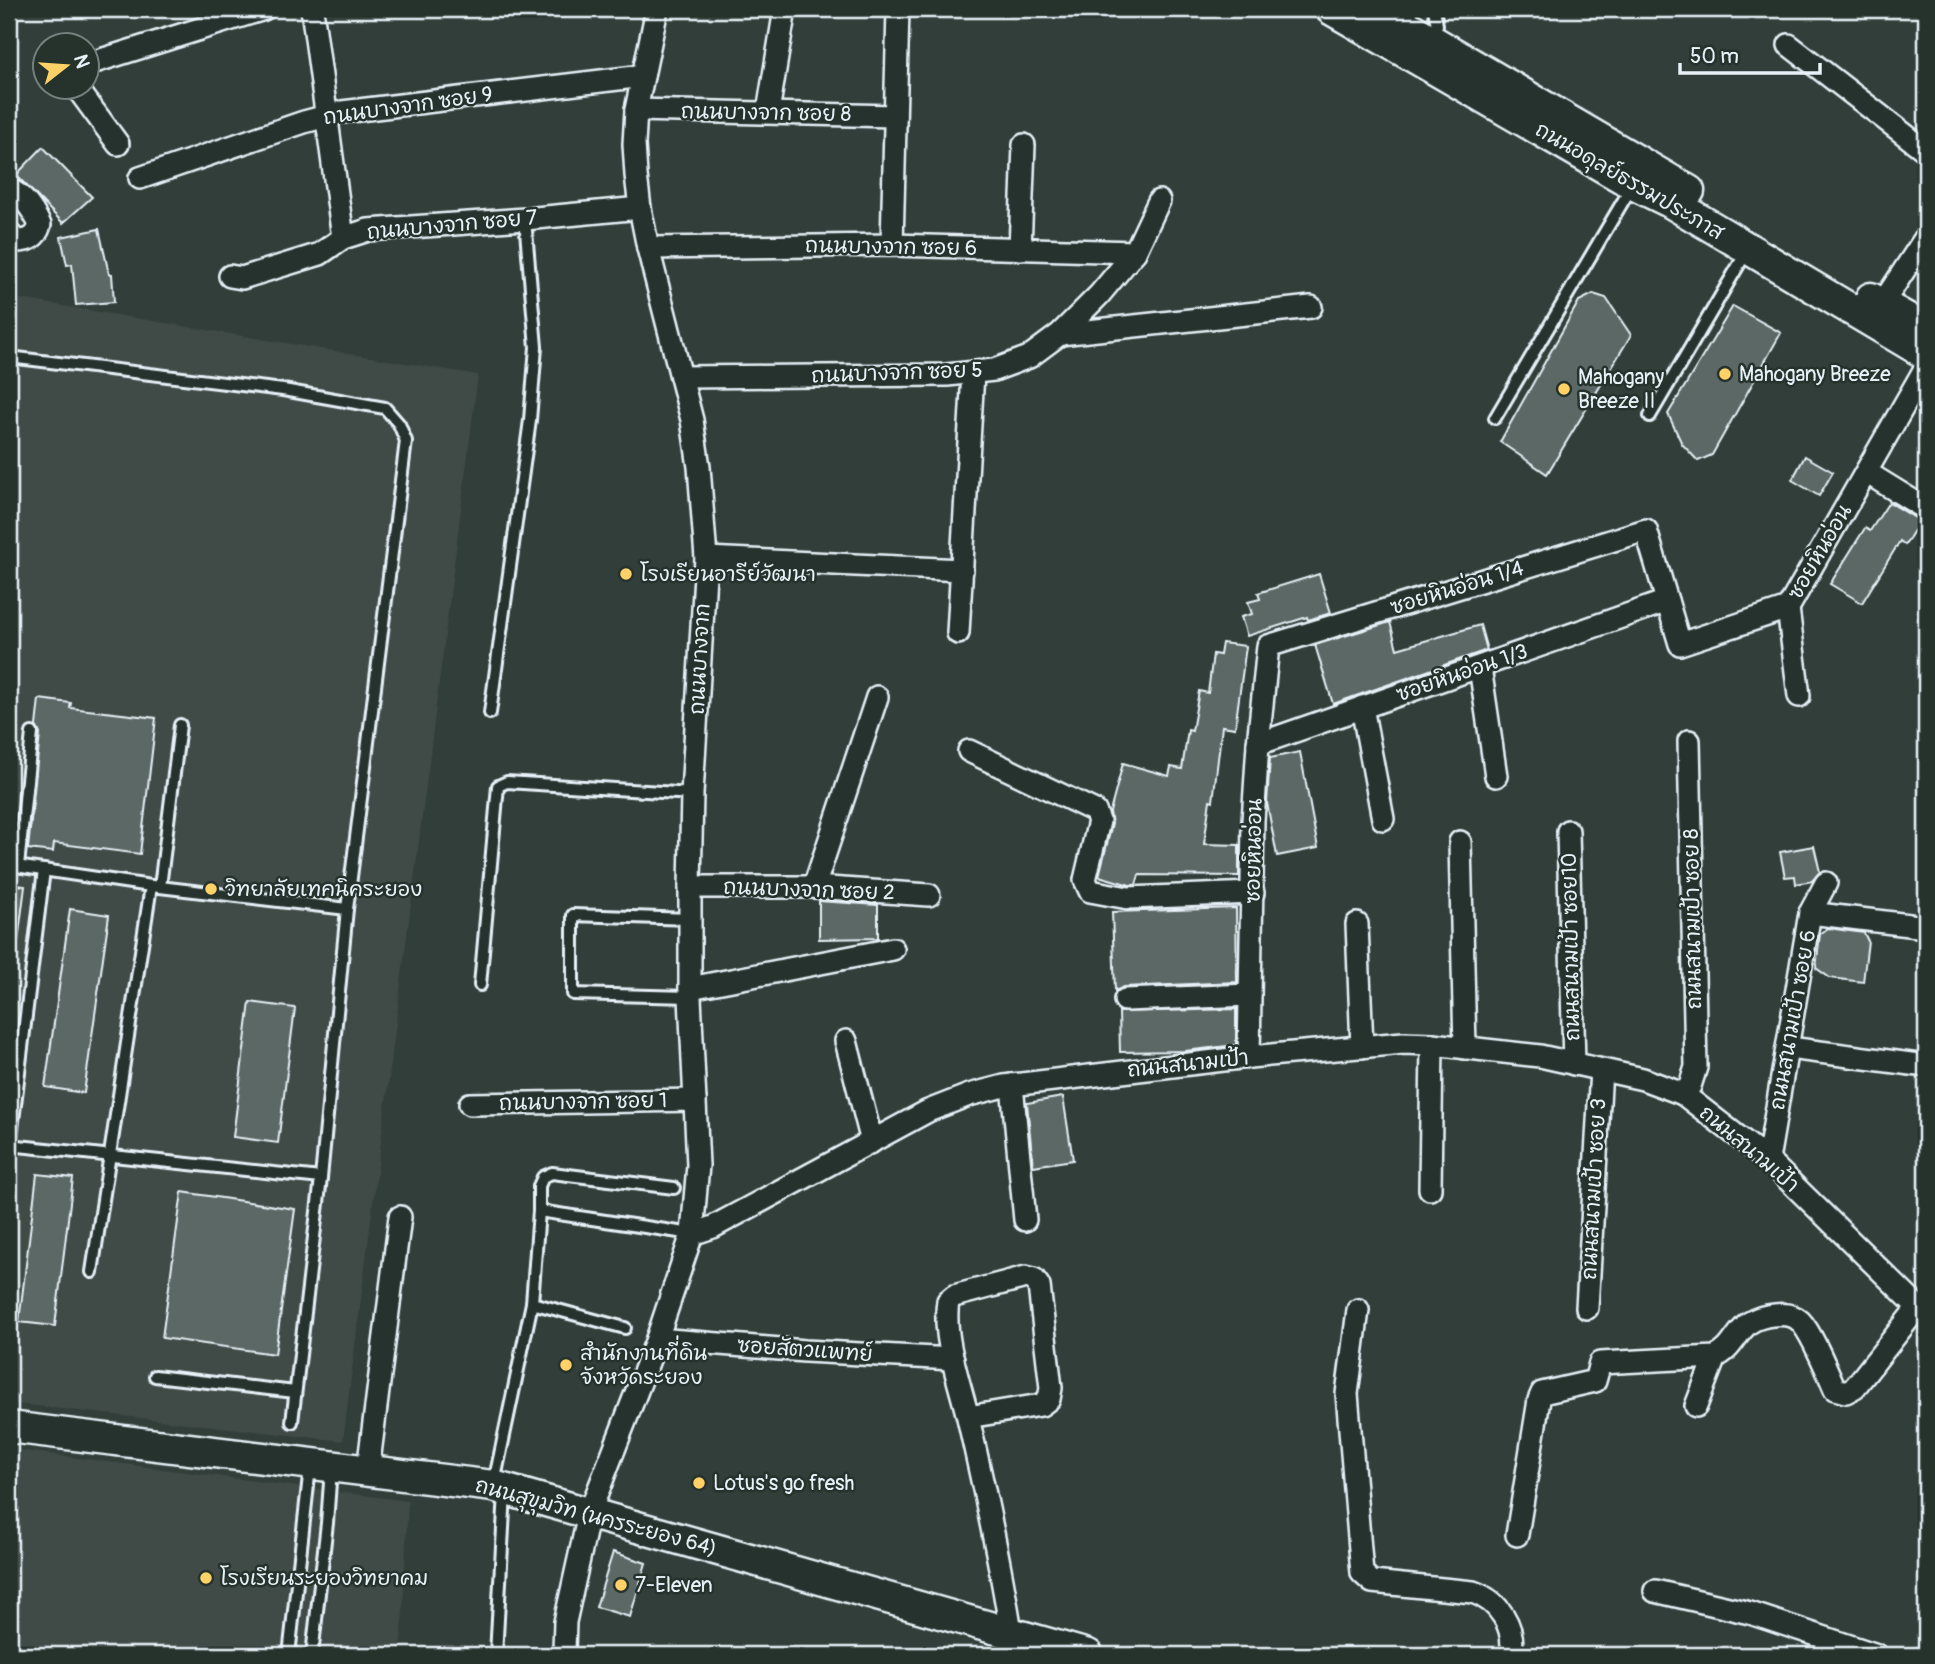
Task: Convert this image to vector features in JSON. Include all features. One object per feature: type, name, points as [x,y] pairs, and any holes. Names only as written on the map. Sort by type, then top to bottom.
[{"type":"street","points":[[102,60],[264,9]]},
{"type":"street","points":[[312,9],[343,237]]},
{"type":"street","name":"ถนนบางจาก","points":[[657,9],[636,110],[634,144],[640,208],[648,248],[692,420],[699,467],[706,558],[692,794],[690,887],[690,992],[698,1165],[692,1234]]},
{"type":"street","points":[[768,113],[785,9]]},
{"type":"street","points":[[892,245],[898,9]]},
{"type":"street","name":"ถนนอดุลย์ธรรมประภาส","points":[[1378,9],[1926,329]]},
{"type":"street","name":"ถนนอดุลย์ธรรมประภาส","points":[[1340,11],[1926,354]]},
{"type":"street","points":[[1789,45],[1926,151]]},
{"type":"street","name":"ถนนบางจาก ซอย 9","points":[[140,178],[328,115],[643,76]]},
{"type":"street","points":[[87,102],[118,144]]},
{"type":"street","name":"ถนนบางจาก ซอย 8","points":[[636,110],[895,116]]},
{"type":"street","points":[[1020,249],[1024,145]]},
{"type":"street","points":[[9,189],[18,193],[27,203],[40,225],[37,233],[25,241],[16,241],[9,233]]},
{"type":"street","name":"ถนนบางจาก ซอย 5","points":[[681,377],[947,375],[995,370],[1029,357],[1060,334],[1099,295],[1135,252],[1159,201]]},
{"type":"street","name":"ถนนบางจาก ซอย 7","points":[[230,276],[242,278],[320,254],[343,237],[368,230],[640,208]]},
{"type":"street","points":[[1882,304],[1926,237]]},
{"type":"street","name":"ถนนบางจาก ซอย 6","points":[[648,248],[892,245],[1135,252]]},
{"type":"street","points":[[1060,334],[1311,307]]},
{"type":"street","name":"ซอยหินอ่อน","points":[[1646,530],[1680,644],[1787,608],[1926,367]]},
{"type":"street","points":[[958,633],[973,373]]},
{"type":"street","points":[[1866,472],[1926,509]]},
{"type":"street","name":"ซอยหินอ่อน 1/4","points":[[1268,646],[1646,530]]},
{"type":"street","points":[[706,558],[962,570]]},
{"type":"street","name":"ซอยหินอ่อน 1/3","points":[[1258,744],[1667,601]]},
{"type":"street","points":[[1787,608],[1799,696]]},
{"type":"street","name":"ซอยหินอ่อน","points":[[1248,1057],[1253,821],[1268,646]]},
{"type":"street","points":[[1480,667],[1496,776]]},
{"type":"street","points":[[814,887],[877,696]]},
{"type":"street","points":[[1362,707],[1382,819]]},
{"type":"street","name":"ถนนสนามเป้า ซอย 8","points":[[1683,1094],[1690,1086],[1696,1067],[1689,741]]},
{"type":"street","points":[[969,751],[1095,811],[1098,821],[1085,880],[1090,891],[1128,898],[1253,893]]},
{"type":"street","name":"ถนนสนามเป้า ซอย10","points":[[1568,831],[1574,1064]]},
{"type":"street","points":[[1460,842],[1465,1048]]},
{"type":"street","name":"ถนนสนามเป้า ซอย 6","points":[[1768,1160],[1810,913],[1826,883]]},
{"type":"street","name":"ถนนบางจาก ซอย 2","points":[[690,887],[814,887],[929,895]]},
{"type":"street","points":[[1810,913],[1926,927]]},
{"type":"street","points":[[1357,924],[1362,1047]]},
{"type":"street","points":[[690,992],[893,949]]},
{"type":"street","points":[[1125,1000],[1250,995]]},
{"type":"street","points":[[846,1041],[872,1142]]},
{"type":"street","points":[[1430,1189],[1432,1044]]},
{"type":"street","name":"ถนนสนามเป้า","points":[[692,1234],[713,1227],[928,1111],[969,1095],[1012,1085],[1248,1057],[1432,1044],[1540,1056],[1643,1079],[1683,1094],[1768,1160],[1922,1311]]},
{"type":"street","points":[[1789,1048],[1926,1066]]},
{"type":"street","name":"ถนนสนามเป้า ซอย 3","points":[[1587,1308],[1601,1070]]},
{"type":"street","points":[[1012,1085],[1026,1220]]},
{"type":"street","name":"ถนนบางจาก ซอย 1","points":[[470,1104],[695,1100]]},
{"type":"street","points":[[368,1470],[400,1216]]},
{"type":"street","points":[[566,1655],[566,1612],[589,1514],[657,1339],[692,1234]]},
{"type":"street","points":[[968,1417],[1041,1405],[1049,1399],[1051,1388],[1039,1286],[1034,1279],[1026,1277],[954,1297],[948,1301],[946,1311],[953,1359],[989,1507],[1012,1632]]},
{"type":"street","points":[[1358,1310],[1347,1394],[1362,1573],[1371,1582],[1474,1592],[1488,1597],[1501,1611],[1510,1629],[1511,1655]]},
{"type":"street","points":[[1517,1535],[1542,1392],[1595,1381],[1600,1363],[1715,1357],[1725,1353],[1750,1322],[1770,1315],[1789,1316],[1800,1321],[1835,1389],[1846,1392],[1855,1387],[1922,1311]]},
{"type":"street","name":"ซอยสัตวแพทย์","points":[[657,1339],[953,1359]]},
{"type":"street","points":[[1696,1406],[1715,1357]]},
{"type":"street","name":"ถนนสุขุมวิท (นครระยอง 64)","points":[[9,1427],[499,1488],[1088,1655]]},
{"type":"street","points":[[1656,1591],[1750,1613],[1877,1655]]},
{"type":"lane","points":[[1431,40],[1437,25],[1434,9]]},
{"type":"lane","points":[[1495,418],[1633,184]]},
{"type":"lane","points":[[489,713],[530,420],[536,347],[525,219]]},
{"type":"lane","points":[[1650,415],[1748,249]]},
{"type":"lane","points":[[9,357],[283,390],[384,408],[399,424],[406,441],[348,909],[321,1178],[292,1422]]},
{"type":"lane","points":[[92,1272],[180,725]]},
{"type":"lane","points":[[32,733],[13,866],[348,909]]},
{"type":"lane","points":[[480,985],[498,786],[507,782],[692,794]]},
{"type":"lane","points":[[44,870],[9,1148],[321,1178]]},
{"type":"lane","points":[[690,919],[573,915],[573,994],[690,992]]},
{"type":"lane","points":[[496,1655],[499,1488],[532,1303],[539,1186],[542,1177],[552,1173],[674,1188]]},
{"type":"lane","points":[[539,1211],[692,1234]]},
{"type":"lane","points":[[532,1303],[625,1328]]},
{"type":"lane","points":[[155,1376],[295,1392]]},
{"type":"lane","points":[[289,1655],[321,1465]]},
{"type":"lane","points":[[312,1655],[327,1523],[321,1465]]},
{"type":"shaded area","name":"วิทยาลัยเทคนิคระยอง","points":[[9,297],[478,375],[343,1441],[9,1403]]},
{"type":"shaded area","name":"โรงเรียนระยองวิทยาคม","points":[[9,1449],[408,1501],[401,1655],[9,1655]]},
{"type":"building","points":[[43,147],[92,197],[63,223],[16,175]]},
{"type":"building","points":[[99,229],[109,274],[112,274],[114,302],[76,305],[72,264],[67,265],[61,237]]},
{"type":"building","name":"Mahogany Breeze II","points":[[1593,294],[1606,298],[1631,335],[1547,474],[1500,442],[1579,301]]},
{"type":"building","name":"Mahogany Breeze","points":[[1733,306],[1781,333],[1712,455],[1698,461],[1682,444],[1668,414]]},
{"type":"building","points":[[1805,456],[1833,472],[1819,496],[1792,480]]},
{"type":"building","points":[[1889,502],[1920,521],[1905,545],[1900,541],[1862,603],[1830,584],[1865,528],[1870,531]]},
{"type":"building","points":[[1319,574],[1331,613],[1308,620],[1307,617],[1247,636],[1241,617],[1252,614],[1248,602],[1260,599],[1258,593]]},
{"type":"building","points":[[1390,622],[1397,649],[1480,625],[1487,650],[1333,704],[1315,645]]},
{"type":"building","points":[[1222,643],[1246,646],[1235,728],[1222,726],[1213,801],[1210,800],[1204,844],[1239,845],[1239,876],[1139,875],[1136,885],[1130,885],[1099,876],[1112,824],[1110,812],[1123,763],[1169,776],[1171,767],[1182,769],[1188,730],[1192,731],[1199,691],[1208,693],[1213,654],[1220,655]]},
{"type":"building","points":[[39,699],[71,703],[70,708],[156,718],[140,854],[54,843],[53,852],[28,849],[40,734],[36,726]]},
{"type":"building","points":[[1300,752],[1318,848],[1277,856],[1267,803],[1270,758]]},
{"type":"building","points":[[1814,846],[1820,872],[1812,881],[1796,884],[1795,876],[1785,877],[1780,852]]},
{"type":"building","points":[[9,884],[25,886],[18,941],[9,940]]},
{"type":"building","points":[[819,901],[878,905],[878,938],[819,939]]},
{"type":"building","points":[[1236,908],[1237,982],[1124,987],[1115,991],[1112,912]]},
{"type":"building","points":[[70,909],[109,915],[84,1093],[45,1087]]},
{"type":"building","points":[[1828,928],[1864,933],[1868,941],[1863,982],[1830,978],[1816,968],[1820,934]]},
{"type":"building","points":[[250,1002],[295,1008],[278,1143],[233,1137]]},
{"type":"building","points":[[1236,1009],[1236,1045],[1185,1051],[1120,1052],[1119,1012]]},
{"type":"building","points":[[1063,1097],[1073,1160],[1033,1166],[1027,1103]]},
{"type":"building","points":[[37,1174],[73,1178],[55,1326],[19,1322]]},
{"type":"building","points":[[182,1192],[295,1209],[275,1354],[162,1338]]},
{"type":"building","name":"7-Eleven","points":[[613,1552],[646,1563],[630,1617],[596,1607]]},
{"type":"place","name":"Mahogany Breeze","points":[[1725,374]]},
{"type":"place","name":"Mahogany Breeze II","points":[[1564,389]]},
{"type":"place","name":"โรงเรียนอารีย์วัฒนา","points":[[626,574]]},
{"type":"place","name":"วิทยาลัยเทคนิคระยอง","points":[[211,889]]},
{"type":"place","name":"สำนักงานที่ดิน จังหวัดระยอง","points":[[566,1365]]},
{"type":"place","name":"Lotus's go fresh","points":[[699,1483]]},
{"type":"place","name":"โรงเรียนระยองวิทยาคม","points":[[206,1578]]},
{"type":"place","name":"7-Eleven","points":[[621,1585]]}]
